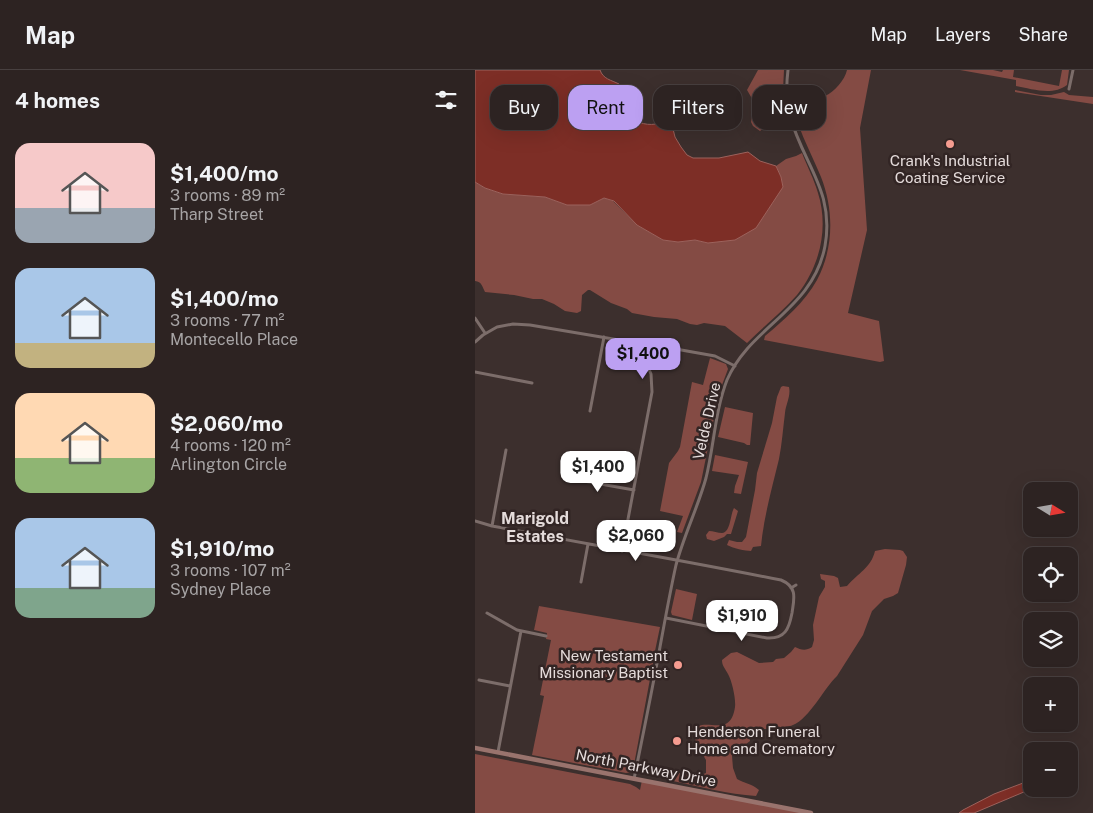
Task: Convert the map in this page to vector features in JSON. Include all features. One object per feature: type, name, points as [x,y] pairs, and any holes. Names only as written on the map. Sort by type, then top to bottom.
[{"type":"main road","name":"North Parkway Drive","points":[[475,748],[811,813]]},
{"type":"street","name":"Velde Drive","points":[[634,779],[677,561],[706,479],[728,378],[749,346],[803,294],[817,270],[825,245],[827,224],[823,198],[791,116],[787,95],[787,70]]},
{"type":"street","points":[[1069,89],[1073,70]]},
{"type":"street","points":[[475,318],[485,333]]},
{"type":"street","points":[[475,342],[485,333],[500,326],[518,324],[604,337],[626,343],[645,360],[651,374],[652,392],[622,550]]},
{"type":"street","points":[[590,411],[604,337]]},
{"type":"street","points":[[645,360],[663,350],[672,349],[715,356],[735,366]]},
{"type":"street","points":[[475,372],[532,383]]},
{"type":"street","points":[[492,526],[506,450]]},
{"type":"street","points":[[567,478],[634,490]]},
{"type":"street","points":[[475,521],[492,526],[781,580],[791,588],[794,596],[789,626],[786,632],[779,637],[773,638],[666,618]]},
{"type":"street","points":[[581,582],[588,544]]},
{"type":"street","points":[[791,588],[797,585]]},
{"type":"street","points":[[487,613],[512,628],[546,636]]},
{"type":"street","points":[[498,752],[521,631]]},
{"type":"street","points":[[651,656],[658,657]]},
{"type":"street","points":[[479,680],[510,686]]},
{"type":"shaded area","points":[[475,70],[600,70],[605,77],[619,85],[568,85],[568,130],[643,130],[643,124],[653,124],[653,130],[673,130],[681,147],[687,155],[693,158],[719,158],[748,152],[760,161],[776,166],[783,187],[756,228],[735,240],[708,243],[695,240],[678,242],[663,240],[637,225],[614,201],[604,198],[590,205],[567,205],[545,197],[503,194],[485,188],[475,182]]},
{"type":"shaded area","points":[[758,70],[784,70],[783,85],[752,85],[752,99],[747,90]]},
{"type":"shaded area","points":[[847,70],[871,70],[860,128],[867,230],[848,313],[879,321],[884,361],[880,362],[764,340],[765,336],[794,310],[812,288],[823,268],[827,255],[830,229],[828,203],[821,177],[800,130],[826,130],[826,95],[832,92],[844,78]]},
{"type":"shaded area","points":[[960,70],[993,70],[1002,72],[1003,70],[1014,70],[1013,77],[1059,86],[1062,70],[1069,70],[1067,85],[1049,91],[1016,86],[1016,80]]},
{"type":"shaded area","points":[[1015,90],[1041,95],[1064,92],[1069,95],[1093,97],[1093,104],[1015,92]]},
{"type":"shaded area","points":[[802,153],[816,188],[823,220],[817,259],[812,272],[797,295],[747,343],[725,326],[704,323],[697,325],[677,319],[632,313],[590,290],[582,295],[581,311],[577,313],[565,311],[542,299],[485,292],[480,283],[475,281],[475,182],[485,188],[503,194],[545,197],[567,205],[590,205],[604,198],[613,201],[637,225],[663,240],[678,242],[695,240],[708,243],[781,177],[776,166],[786,159]]},
{"type":"shaded area","points":[[710,358],[726,364],[728,369],[719,393],[701,482],[682,533],[677,532],[683,516],[660,511],[669,463],[680,447],[692,382],[703,385]]},
{"type":"shaded area","points":[[783,386],[789,387],[789,394],[779,459],[766,513],[761,546],[753,547],[751,551],[735,548],[727,545],[729,540],[742,542],[746,537],[757,473],[772,423],[777,397]]},
{"type":"shaded area","points":[[725,407],[753,413],[750,445],[718,437]]},
{"type":"shaded area","points":[[715,455],[748,462],[741,494],[734,493],[739,475],[712,471]]},
{"type":"shaded area","points":[[734,508],[738,511],[731,534],[727,534],[714,541],[707,539],[706,535],[709,531],[722,533],[727,530]]},
{"type":"shaded area","points":[[885,549],[903,551],[907,557],[898,593],[884,599],[872,611],[863,635],[837,676],[811,710],[799,721],[791,726],[765,729],[752,728],[750,741],[738,749],[732,756],[733,768],[737,779],[759,790],[756,796],[704,788],[673,781],[669,778],[669,772],[699,776],[706,773],[706,760],[703,755],[698,753],[693,733],[697,727],[702,725],[722,725],[727,723],[732,717],[735,707],[734,695],[731,681],[722,660],[731,653],[737,652],[759,663],[773,662],[776,659],[784,658],[795,647],[803,650],[812,647],[814,640],[813,625],[819,597],[825,587],[825,581],[821,579],[820,574],[834,576],[838,578],[840,587],[847,586],[867,566],[875,551]]},
{"type":"shaded area","points":[[676,589],[697,594],[692,620],[672,615]]},
{"type":"shaded area","points":[[539,606],[660,627],[655,651],[651,653],[650,659],[653,663],[632,772],[626,773],[532,755],[544,696],[540,695],[551,640],[546,639],[547,633],[534,630]]},
{"type":"shaded area","points":[[475,754],[630,784],[640,790],[642,780],[809,813],[475,813]]},
{"type":"shaded area","points":[[1023,783],[1023,792],[974,813],[959,813],[963,810],[994,794]]},
{"type":"place","name":"Crank's Industrial Coating Service","points":[[950,144]]},
{"type":"place","name":"New Testament Missionary Baptist","points":[[678,665]]},
{"type":"place","name":"Henderson Funeral Home and Crematory","points":[[677,741]]},
{"type":"district","name":"Marigold Estates","points":[[535,527]]}]
